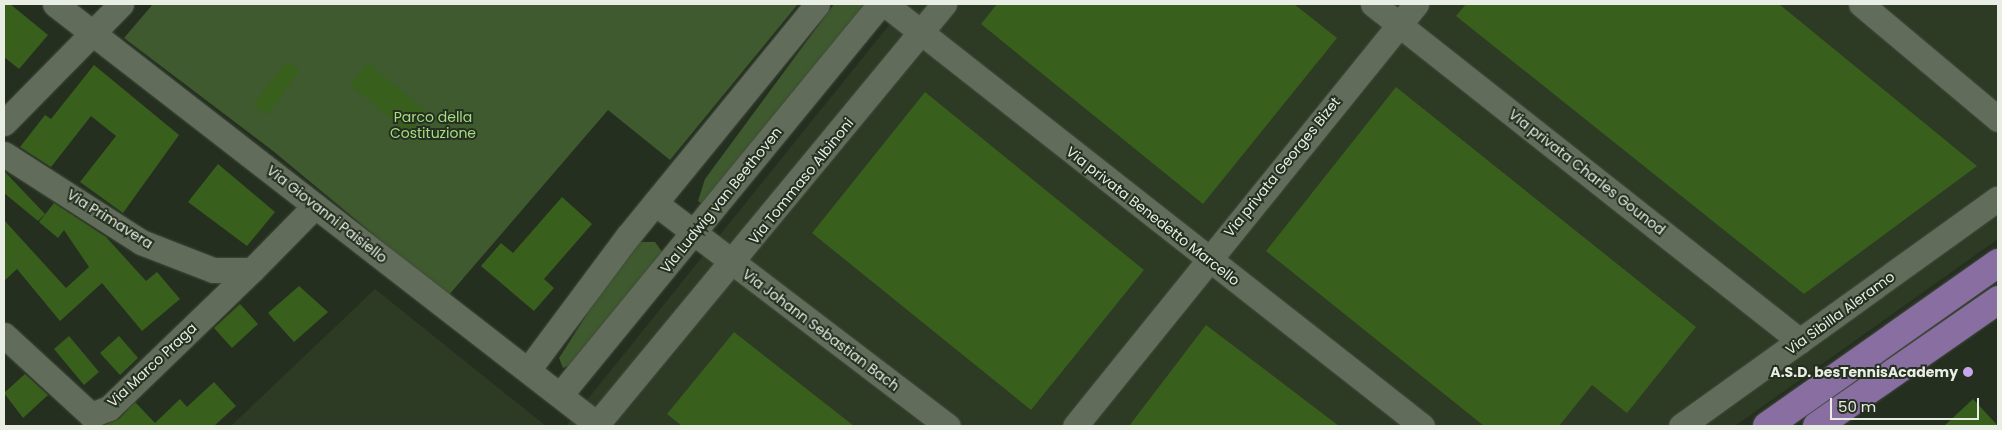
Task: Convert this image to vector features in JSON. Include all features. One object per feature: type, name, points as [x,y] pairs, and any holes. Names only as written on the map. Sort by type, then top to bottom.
[{"type":"main road","points":[[1766,426],[1998,263]]},
{"type":"main road","points":[[1817,426],[1998,300]]},
{"type":"street","name":"Via Giovanni Paisiello","points":[[55,4],[598,425]]},
{"type":"street","points":[[4,123],[121,4]]},
{"type":"street","points":[[528,370],[655,203],[816,4]]},
{"type":"street","name":"Via Ludwig van Beethoven","points":[[560,394],[694,234],[880,4]]},
{"type":"street","name":"Via privata Benedetto Marcello","points":[[885,4],[920,34],[1422,426]]},
{"type":"street","name":"Via Tommaso Albinoni","points":[[598,425],[734,264],[944,4]]},
{"type":"street","name":"Via privata Charles Gounod","points":[[1373,4],[1800,341]]},
{"type":"street","name":"Via privata Georges Bizet","points":[[1075,426],[1207,258],[1416,4]]},
{"type":"street","points":[[1860,4],[1998,119]]},
{"type":"street","name":"Via Primavera","points":[[4,154],[141,242],[213,270],[252,270]]},
{"type":"street","name":"Via Sibilla Aleramo","points":[[1680,426],[1998,198]]},
{"type":"street","name":"Via Johann Sebastian Bach","points":[[655,203],[948,426]]},
{"type":"street","points":[[252,270],[315,206]]},
{"type":"street","name":"Via Marco Praga","points":[[4,335],[86,421],[108,408],[252,270]]},
{"type":"shaded area","points":[[906,4],[1998,4],[1998,239],[1735,426],[566,426]]},
{"type":"shaded area","points":[[375,289],[546,426],[231,426]]},
{"type":"green space","name":"Parco della Costituzione","points":[[153,4],[798,4],[670,160],[608,110],[448,296],[273,151],[124,38]]},
{"type":"green space","points":[[834,4],[866,4],[704,205],[698,201],[705,179]]},
{"type":"green space","points":[[640,242],[655,242],[663,253],[573,364],[563,368],[559,358],[624,256]]},
{"type":"building","points":[[4,4],[10,4],[48,35],[19,69],[4,57]]},
{"type":"building","points":[[997,4],[1294,4],[1337,38],[1203,204],[981,24]]},
{"type":"building","points":[[1466,4],[1779,4],[1977,166],[1804,294],[1456,16]]},
{"type":"building","points":[[287,61],[300,71],[267,115],[253,105]]},
{"type":"building","points":[[368,63],[427,112],[409,133],[350,85]]},
{"type":"building","points":[[94,65],[179,135],[123,213],[80,182],[116,136],[91,116],[51,167],[20,147],[45,115],[51,119]]},
{"type":"building","points":[[1396,87],[1696,327],[1627,413],[1592,385],[1559,426],[1484,426],[1266,251]]},
{"type":"building","points":[[925,92],[1144,270],[1031,410],[812,233]]},
{"type":"building","points":[[218,164],[275,212],[247,246],[188,202]]},
{"type":"building","points":[[4,171],[45,214],[38,221],[4,193]]},
{"type":"building","points":[[562,197],[592,224],[544,279],[554,288],[534,311],[481,266],[501,243],[513,253]]},
{"type":"building","points":[[54,203],[106,237],[146,281],[157,272],[180,299],[142,331],[102,283],[60,321],[17,269],[4,281],[4,220],[66,288],[89,267],[64,230],[58,238],[39,222]]},
{"type":"building","points":[[299,286],[328,312],[294,342],[268,313]]},
{"type":"building","points":[[240,304],[258,324],[232,348],[214,328]]},
{"type":"building","points":[[1206,325],[1339,426],[1129,426]]},
{"type":"building","points":[[734,332],[854,426],[682,426],[667,414]]},
{"type":"building","points":[[69,336],[99,372],[84,385],[54,349]]},
{"type":"building","points":[[119,336],[138,358],[120,375],[100,353]]},
{"type":"building","points":[[25,374],[48,395],[23,418],[4,393]]},
{"type":"building","points":[[214,382],[236,406],[214,426],[102,426],[119,419],[135,402],[155,423],[180,399],[187,407]]},
{"type":"building","points":[[1973,399],[1998,426],[1944,426]]},
{"type":"place","name":"A.S.D. besTennisAcademy","points":[[1968,372]]}]
